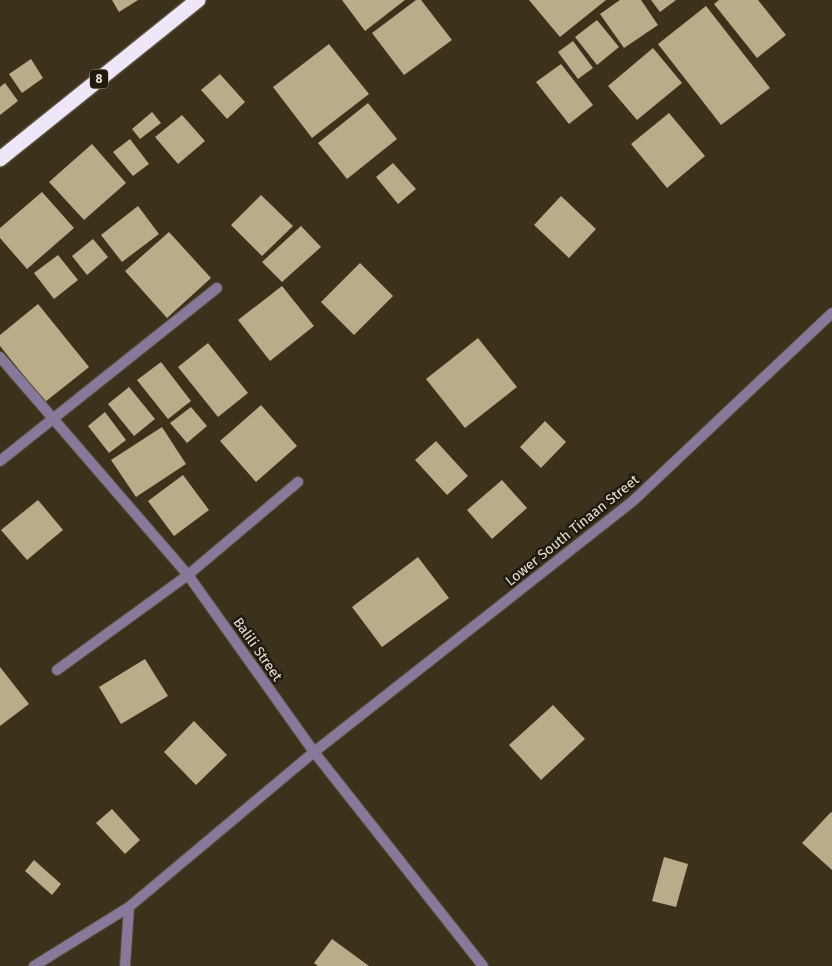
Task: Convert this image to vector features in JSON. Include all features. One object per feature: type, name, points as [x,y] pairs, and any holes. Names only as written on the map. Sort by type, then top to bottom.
[{"type":"highway","name":"8","points":[[0,158],[198,0]]},
{"type":"street","points":[[0,461],[54,420],[217,288]]},
{"type":"street","name":"Lower South Tinaan Street","points":[[34,966],[129,907],[314,752],[633,501],[832,313]]},
{"type":"street","name":"Balili Street","points":[[0,357],[188,575],[314,752],[483,966]]},
{"type":"street","points":[[57,670],[188,575],[298,482]]},
{"type":"street","points":[[125,966],[129,907]]},
{"type":"building","points":[[112,0],[138,0],[119,12]]},
{"type":"building","points":[[342,0],[405,0],[365,31]]},
{"type":"building","points":[[416,0],[421,0],[452,40],[404,75],[372,33]]},
{"type":"building","points":[[529,0],[606,0],[560,37]]},
{"type":"building","points":[[620,0],[641,0],[658,25],[624,48],[600,14]]},
{"type":"building","points":[[651,0],[676,0],[660,12]]},
{"type":"building","points":[[719,0],[758,0],[786,35],[757,58],[714,4]]},
{"type":"building","points":[[706,6],[770,88],[721,125],[658,44]]},
{"type":"building","points":[[597,20],[619,47],[597,65],[575,37]]},
{"type":"building","points":[[573,41],[593,68],[578,79],[558,52]]},
{"type":"building","points":[[329,44],[369,94],[312,138],[273,87]]},
{"type":"building","points":[[653,48],[682,83],[637,120],[608,86]]},
{"type":"building","points":[[31,59],[43,78],[22,93],[9,74]]},
{"type":"building","points":[[561,64],[593,105],[569,124],[536,82]]},
{"type":"building","points":[[220,74],[245,102],[227,119],[201,90]]},
{"type":"building","points":[[5,83],[18,101],[0,115],[0,87]]},
{"type":"building","points":[[368,103],[397,139],[347,179],[318,143]]},
{"type":"building","points":[[152,112],[161,123],[140,139],[132,129]]},
{"type":"building","points":[[669,113],[705,156],[667,188],[631,144]]},
{"type":"building","points":[[182,115],[205,141],[178,164],[155,137]]},
{"type":"building","points":[[130,139],[149,164],[133,176],[113,152]]},
{"type":"building","points":[[92,144],[126,183],[84,220],[49,182]]},
{"type":"building","points":[[393,163],[416,189],[398,204],[376,177]]},
{"type":"building","points":[[42,192],[74,228],[27,269],[0,238],[0,228]]},
{"type":"building","points":[[261,195],[293,226],[262,256],[231,225]]},
{"type":"building","points":[[561,196],[596,229],[569,258],[534,225]]},
{"type":"building","points":[[138,206],[159,234],[122,262],[101,235]]},
{"type":"building","points":[[301,226],[321,247],[282,282],[262,262]]},
{"type":"building","points":[[169,232],[211,278],[167,318],[125,271]]},
{"type":"building","points":[[93,239],[108,257],[87,275],[72,256]]},
{"type":"building","points":[[58,255],[78,280],[54,299],[34,273]]},
{"type":"building","points":[[360,263],[393,296],[354,335],[321,302]]},
{"type":"building","points":[[282,286],[314,326],[270,361],[238,320]]},
{"type":"building","points":[[38,304],[89,367],[45,402],[0,346],[0,335]]},
{"type":"building","points":[[478,338],[517,387],[465,428],[426,379]]},
{"type":"building","points":[[208,343],[248,393],[218,417],[178,367]]},
{"type":"building","points":[[161,362],[191,401],[168,419],[137,380]]},
{"type":"building","points":[[129,387],[155,419],[134,436],[108,404]]},
{"type":"building","points":[[261,405],[297,446],[256,482],[220,441]]},
{"type":"building","points":[[191,407],[207,426],[187,443],[170,423]]},
{"type":"building","points":[[105,412],[126,440],[109,453],[88,426]]},
{"type":"building","points":[[545,421],[566,442],[541,468],[520,447]]},
{"type":"building","points":[[162,427],[186,464],[136,497],[111,460]]},
{"type":"building","points":[[436,441],[468,476],[447,495],[415,460]]},
{"type":"building","points":[[183,475],[209,510],[174,536],[148,501]]},
{"type":"building","points":[[502,480],[527,508],[492,539],[467,510]]},
{"type":"building","points":[[38,500],[63,530],[27,560],[1,530]]},
{"type":"building","points":[[418,557],[449,598],[382,647],[352,607]]},
{"type":"building","points":[[145,659],[168,696],[121,724],[99,687]]},
{"type":"building","points":[[0,667],[29,704],[0,726]]},
{"type":"building","points":[[553,705],[585,739],[541,780],[509,745]]},
{"type":"building","points":[[194,721],[227,755],[196,785],[164,752]]},
{"type":"building","points":[[112,809],[140,840],[125,854],[96,823]]},
{"type":"building","points":[[832,813],[832,870],[802,843]]},
{"type":"building","points":[[664,857],[688,864],[676,907],[652,901]]},
{"type":"building","points":[[34,860],[61,884],[52,895],[25,871]]},
{"type":"building","points":[[332,939],[369,966],[318,966],[314,963]]}]
